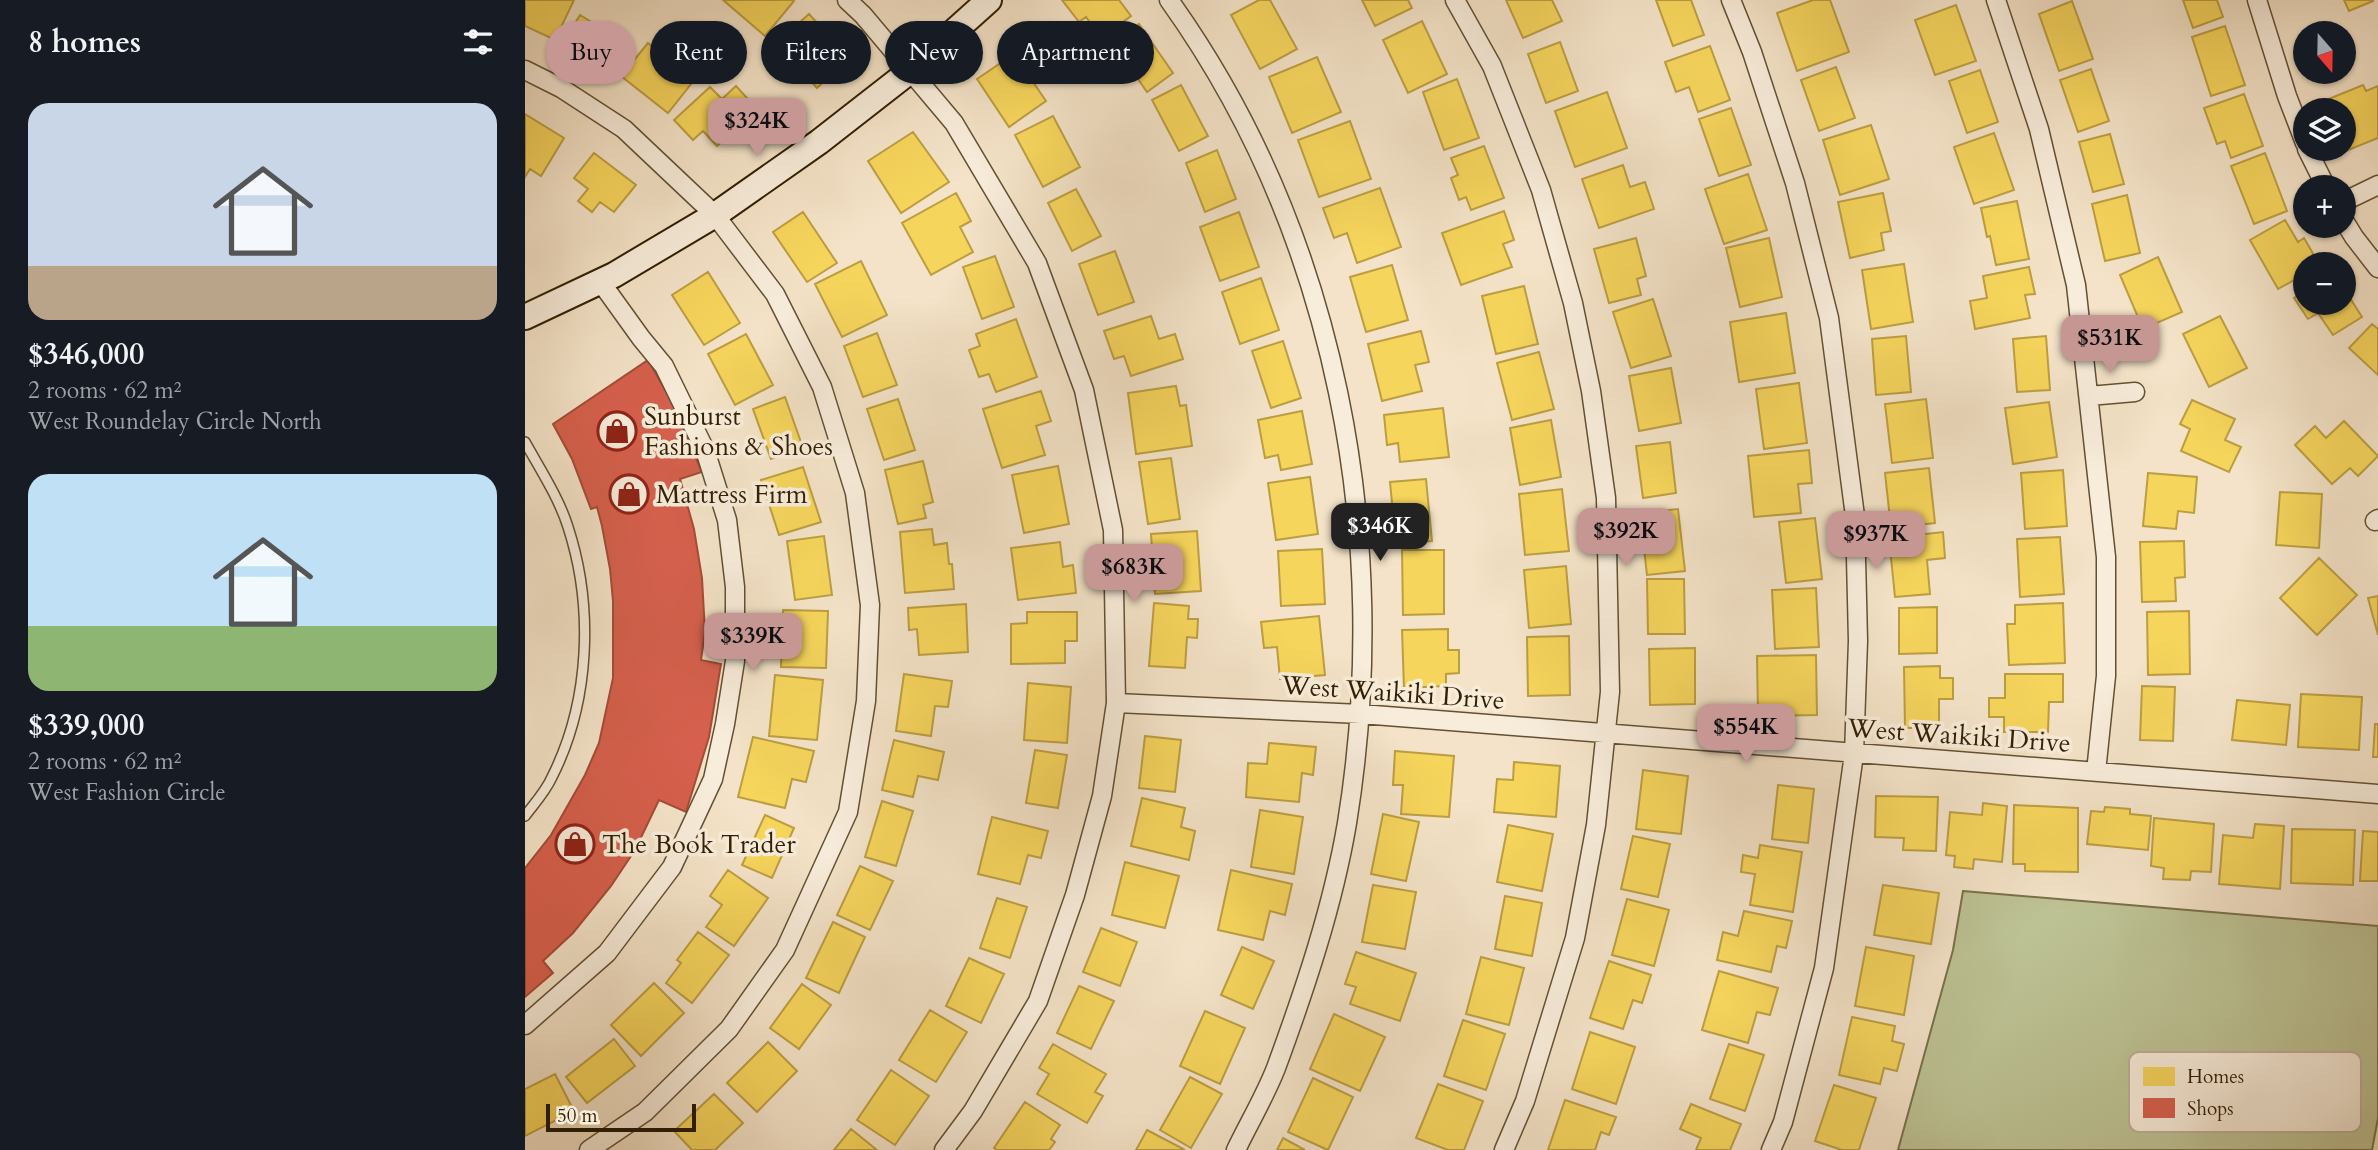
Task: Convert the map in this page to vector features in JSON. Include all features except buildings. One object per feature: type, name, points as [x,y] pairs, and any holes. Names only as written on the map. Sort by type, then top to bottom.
[{"type":"street","points":[[847,0],[885,43]]},
{"type":"street","points":[[966,21],[989,0]]},
{"type":"street","points":[[1168,0],[1241,116],[1278,197],[1309,279],[1340,399],[1356,496],[1363,594],[1361,714],[1346,825],[1323,926],[1275,1070],[1236,1150]]},
{"type":"street","points":[[1455,0],[1492,66],[1541,190],[1573,303],[1591,391],[1606,498],[1610,692],[1596,825],[1575,938],[1525,1101],[1504,1150]]},
{"type":"street","points":[[1731,0],[1752,52],[1795,183],[1829,318],[1856,516],[1858,640],[1854,754],[1824,968],[1783,1122],[1771,1150]]},
{"type":"street","points":[[1996,0],[2039,129],[2073,272],[2106,557],[2106,676],[2097,772]]},
{"type":"street","points":[[2257,0],[2293,112]]},
{"type":"street","points":[[525,70],[561,88],[624,129],[715,215],[775,294],[822,387],[855,493],[870,605],[866,701],[848,812],[785,950],[729,1029],[645,1112],[589,1150]]},
{"type":"street","points":[[525,317],[600,281],[715,215],[819,142],[893,84]]},
{"type":"street","points":[[921,84],[954,123],[1037,263],[1084,390],[1113,530],[1116,703],[1102,796],[1075,895],[1038,1001],[973,1111],[944,1150]]},
{"type":"street","points":[[2356,196],[2378,185]]},
{"type":"street","points":[[2355,238],[2378,268]]},
{"type":"street","points":[[525,1025],[607,953],[672,867],[713,779],[735,661],[735,587],[727,520],[705,450],[664,366],[600,281]]},
{"type":"street","points":[[2089,396],[2135,392]]},
{"type":"street","name":"West Waikiki Drive","points":[[1116,703],[1361,714],[2378,794]]},
{"type":"lane","points":[[525,442],[568,526],[584,598],[584,658],[573,721],[552,778],[525,816]]},
{"type":"green space","points":[[1963,891],[2378,926],[2378,1118],[2372,1150],[1898,1150],[1953,950]]},
{"type":"place","name":"Sunburst Fashions & Shoes","points":[[617,431]]},
{"type":"place","name":"Mattress Firm","points":[[629,494]]},
{"type":"place","name":"The Book Trader","points":[[575,844]]}]
